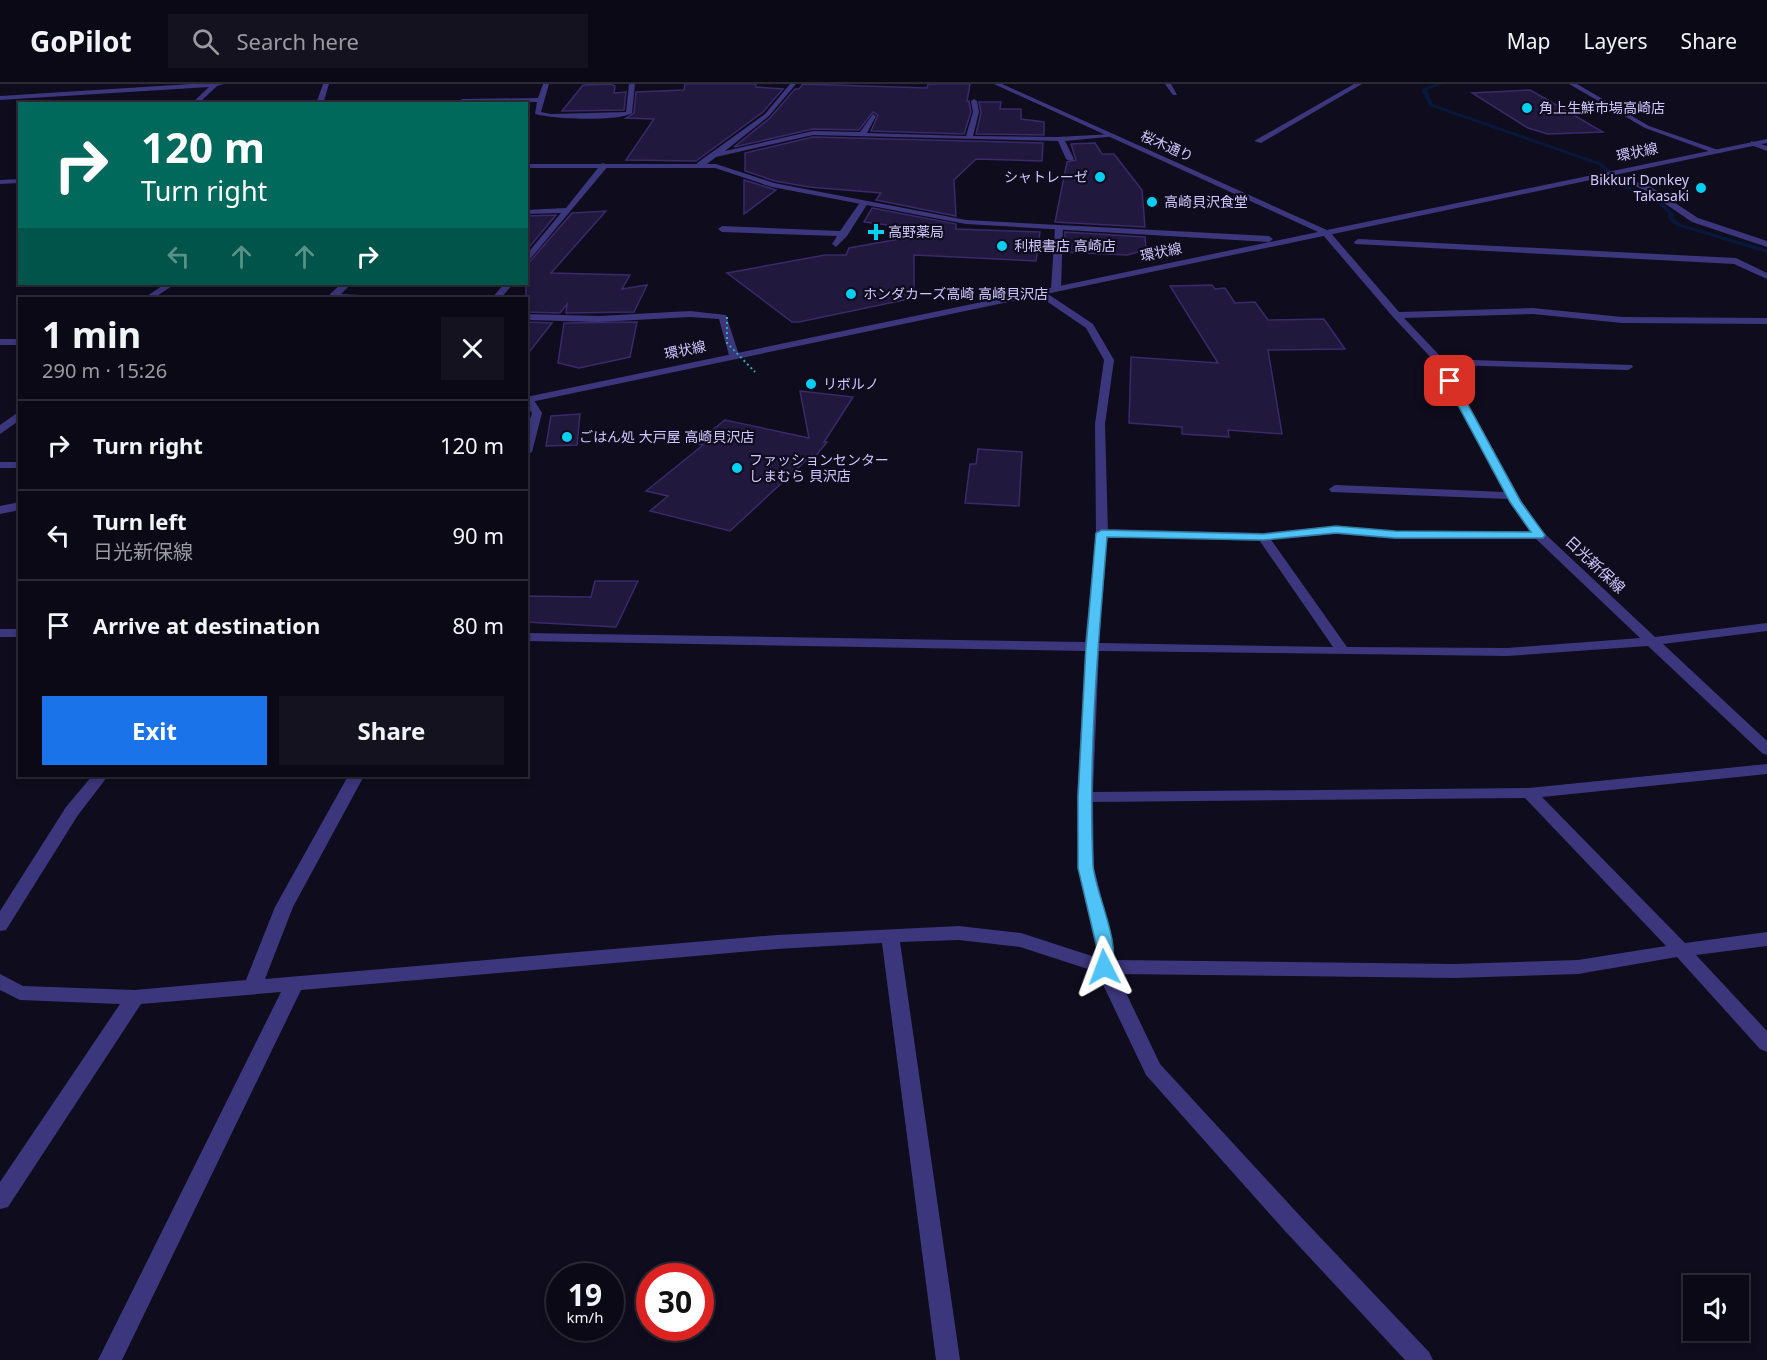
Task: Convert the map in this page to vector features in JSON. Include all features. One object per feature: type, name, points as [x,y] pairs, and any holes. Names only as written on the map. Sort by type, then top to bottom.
[{"type":"street","points":[[196,102],[216,84]]},
{"type":"street","points":[[0,98],[221,84]]},
{"type":"street","points":[[320,102],[326,84]]},
{"type":"street","points":[[547,84],[537,113],[551,116],[629,113],[632,84]]},
{"type":"street","points":[[700,165],[767,115],[794,84]]},
{"type":"street","name":"桜木通り","points":[[997,84],[1326,233]]},
{"type":"street","points":[[1168,84],[1175,94]]},
{"type":"street","points":[[1258,141],[1359,84]]},
{"type":"street","points":[[1572,84],[1647,127],[1717,151]]},
{"type":"street","points":[[462,101],[542,100]]},
{"type":"street","points":[[969,138],[976,112],[974,101]]},
{"type":"street","points":[[863,134],[873,116]]},
{"type":"street","points":[[711,156],[813,133],[1060,139],[1113,136]]},
{"type":"street","points":[[1060,139],[1070,159]]},
{"type":"street","name":"環状線","points":[[528,400],[1767,141]]},
{"type":"street","points":[[1754,143],[1767,149]]},
{"type":"street","points":[[528,259],[605,165]]},
{"type":"street","points":[[528,166],[700,165],[726,168],[771,185],[966,222],[1288,241]]},
{"type":"street","points":[[1609,174],[1652,190],[1680,208],[1684,215],[1695,220],[1767,244]]},
{"type":"street","points":[[0,182],[18,181]]},
{"type":"street","points":[[836,244],[864,203]]},
{"type":"street","points":[[528,212],[569,210]]},
{"type":"street","points":[[1056,289],[1059,227]]},
{"type":"street","points":[[722,229],[844,234]]},
{"type":"street","name":"日光新保線","points":[[1326,233],[1396,315],[1440,362],[1512,495],[1539,535],[1767,750]]},
{"type":"street","points":[[1358,242],[1736,261],[1767,276]]},
{"type":"street","points":[[150,297],[168,285]]},
{"type":"street","points":[[345,285],[333,296],[346,297]]},
{"type":"street","points":[[497,297],[507,285]]},
{"type":"street","points":[[1040,292],[1090,326],[1109,360],[1100,424],[1102,533],[1092,647],[1085,797],[1086,868],[1105,948],[1104,967],[1153,1069],[1293,1224],[1421,1360]]},
{"type":"street","points":[[1396,315],[1533,311],[1622,320],[1767,321]]},
{"type":"street","points":[[528,317],[599,319],[683,314],[723,316],[734,355]]},
{"type":"street","points":[[0,342],[18,342]]},
{"type":"street","points":[[1440,362],[1628,367]]},
{"type":"street","points":[[528,401],[537,413],[528,445]]},
{"type":"street","points":[[0,431],[18,416]]},
{"type":"street","points":[[0,465],[18,465]]},
{"type":"street","points":[[1335,489],[1512,495]]},
{"type":"street","points":[[0,510],[18,506]]},
{"type":"street","points":[[1102,533],[1263,537],[1336,530],[1395,535],[1539,535]]},
{"type":"street","points":[[1263,537],[1343,651]]},
{"type":"street","points":[[528,638],[1507,652],[1653,641],[1767,627]]},
{"type":"street","points":[[0,633],[18,633]]},
{"type":"street","points":[[1085,797],[1529,793],[1767,769]]},
{"type":"street","points":[[0,925],[59,831],[99,777]]},
{"type":"street","points":[[252,988],[284,907],[355,777]]},
{"type":"street","points":[[1529,793],[1681,950],[1767,1044]]},
{"type":"street","points":[[0,981],[20,993],[135,997],[777,942],[959,933],[1021,940],[1104,967],[1454,971],[1578,967],[1767,939]]},
{"type":"street","points":[[890,937],[948,1360]]},
{"type":"street","points":[[110,1360],[294,984]]},
{"type":"street","points":[[0,1200],[135,997]]},
{"type":"path","points":[[727,317],[727,343],[754,372]]},
{"type":"building","points":[[610,84],[615,86],[614,93],[626,92],[624,110],[562,111],[583,85]]},
{"type":"building","points":[[685,84],[756,84],[756,87],[783,89],[763,112],[696,161],[626,160],[654,119],[626,118],[634,113],[636,92],[684,90]]},
{"type":"building","points":[[803,84],[927,88],[928,84],[970,84],[967,101],[969,101],[971,112],[964,134],[871,131],[878,115],[873,112],[859,130],[813,129],[734,147],[770,118],[795,89],[799,89]]},
{"type":"building","name":"角上生鮮市場高崎店","points":[[1530,90],[1603,132],[1548,134],[1528,128],[1472,93]]},
{"type":"building","points":[[979,102],[1001,102],[1000,109],[1021,109],[1021,119],[1044,122],[1044,135],[976,134],[981,113]]},
{"type":"building","points":[[813,137],[1043,143],[1042,161],[976,159],[954,180],[956,216],[876,200],[881,193],[809,187],[775,181],[745,171],[745,153]]},
{"type":"building","points":[[1095,143],[1102,154],[1114,154],[1142,190],[1145,227],[1055,222],[1067,162],[1076,160],[1071,144]]},
{"type":"building","points":[[744,180],[776,190],[744,214]]},
{"type":"building","points":[[872,208],[956,224],[956,229],[1040,232],[1036,261],[914,255],[914,298],[799,322],[792,322],[727,273],[825,255],[846,255],[849,248],[939,232],[864,222]]},
{"type":"building","points":[[606,211],[551,273],[630,275],[622,289],[647,285],[634,312],[566,313],[567,304],[560,313],[528,312],[526,285],[528,285],[528,264],[572,213]]},
{"type":"building","points":[[556,215],[528,249],[528,216]]},
{"type":"building","points":[[1065,232],[1145,237],[1146,250],[1127,255],[1064,252]]},
{"type":"building","points":[[1212,285],[1215,289],[1225,288],[1235,303],[1255,302],[1268,320],[1324,319],[1345,349],[1268,350],[1282,434],[1228,430],[1229,437],[1182,434],[1182,427],[1129,423],[1131,357],[1218,363],[1170,286]]},
{"type":"building","points":[[528,322],[552,323],[528,353]]},
{"type":"building","points":[[637,322],[630,357],[579,368],[558,363],[564,323]]},
{"type":"building","name":"ファッションセンター しまむら 貝沢店","points":[[800,391],[853,397],[824,442],[827,442],[813,459],[812,455],[730,531],[650,511],[668,496],[646,491],[703,445],[696,443],[725,420],[809,438]]},
{"type":"building","name":"ごはん処 大戸屋 高崎貝沢店","points":[[580,414],[577,445],[546,446],[551,416]]},
{"type":"building","points":[[978,449],[1022,452],[1019,506],[965,503],[970,464],[976,464]]},
{"type":"building","points":[[595,581],[638,581],[616,627],[528,622],[528,596],[591,597]]},
{"type":"waterway","points":[[1440,84],[1424,89],[1431,105],[1600,164],[1624,186],[1658,201],[1671,213],[1671,219],[1679,225],[1767,251]]},
{"type":"place","name":"角上生鮮市場高崎店","points":[[1527,108]]},
{"type":"place","name":"シャトレーゼ","points":[[1100,177]]},
{"type":"place","name":"Bikkuri Donkey Takasaki","points":[[1701,188]]},
{"type":"place","name":"高崎貝沢食堂","points":[[1152,202]]},
{"type":"place","name":"高野薬局","points":[[876,232]]},
{"type":"place","name":"利根書店 高崎店","points":[[1002,246]]},
{"type":"place","name":"ホンダカーズ高崎 高崎貝沢店","points":[[851,294]]},
{"type":"place","name":"リボルノ","points":[[811,384]]},
{"type":"place","name":"ごはん処 大戸屋 高崎貝沢店","points":[[567,437]]},
{"type":"place","name":"ファッションセンター しまむら 貝沢店","points":[[737,468]]},
{"type":"route","points":[[1104,967],[1105,948],[1086,868],[1085,797],[1092,647],[1102,533],[1263,537],[1336,530],[1395,535],[1539,535],[1516,502],[1450,381]]}]
